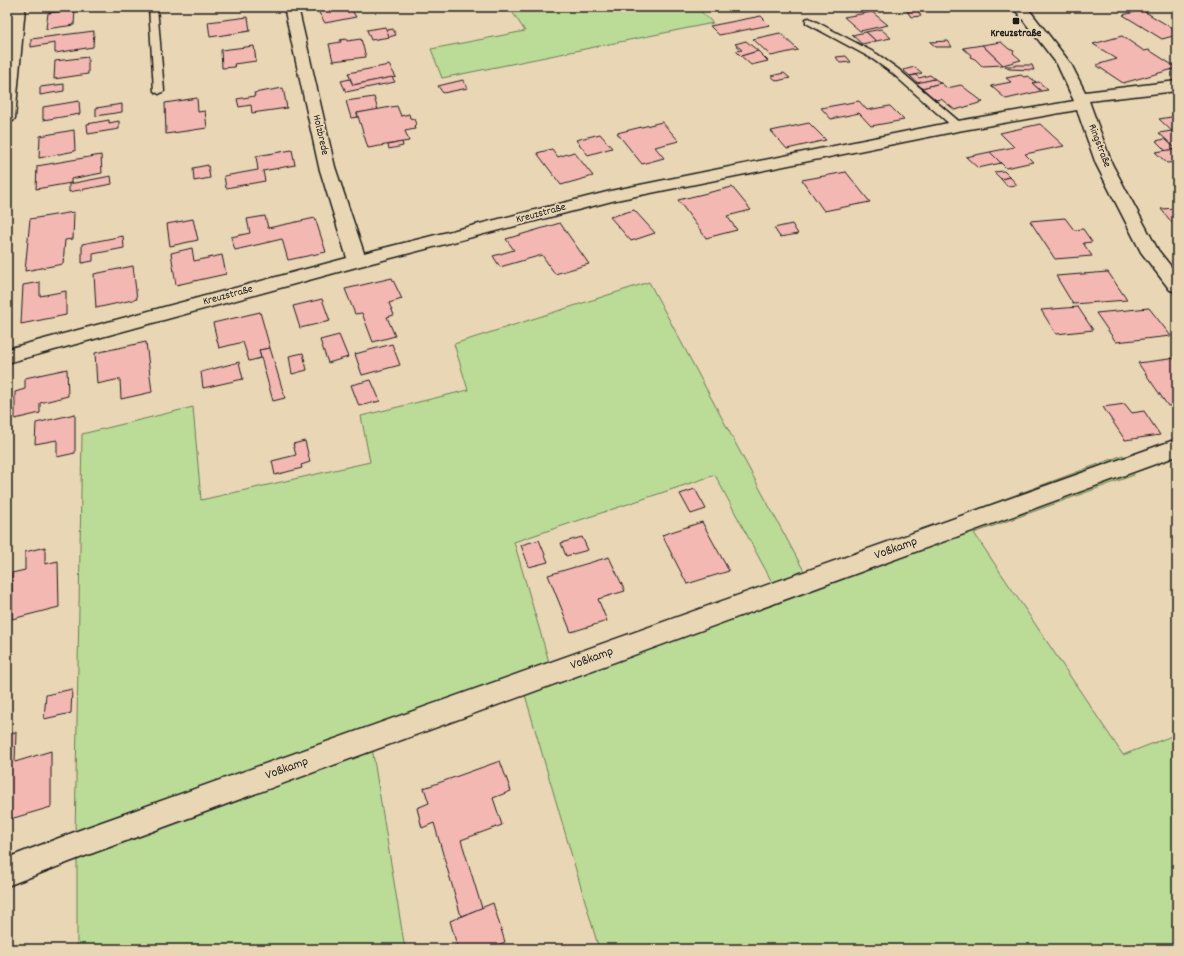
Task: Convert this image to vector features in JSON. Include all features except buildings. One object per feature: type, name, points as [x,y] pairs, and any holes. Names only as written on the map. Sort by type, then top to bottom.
[{"type":"street","points":[[7,118],[18,7]]},
{"type":"street","name":"Holzbrede","points":[[291,7],[327,167],[357,261]]},
{"type":"street","name":"Ringstraße","points":[[1020,7],[1064,64],[1082,101],[1104,164],[1150,252],[1177,286]]},
{"type":"street","name":"Kreuzstraße","points":[[7,356],[357,261],[615,194],[1082,101],[1177,86]]},
{"type":"street","name":"Voßkamp","points":[[7,872],[107,834],[1177,447]]},
{"type":"lane","points":[[153,7],[159,92]]},
{"type":"lane","points":[[809,21],[874,56],[895,71],[958,126]]},
{"type":"green space","points":[[509,7],[696,7],[713,23],[442,78],[431,49],[525,31]]},
{"type":"green space","points":[[649,282],[805,573],[1123,455],[1134,475],[974,533],[1123,755],[1177,734],[1177,949],[599,949],[525,695],[372,748],[405,949],[77,949],[77,857],[7,886],[7,860],[75,838],[82,434],[193,407],[201,500],[370,462],[361,416],[468,390],[454,344]],"holes":[[[715,475],[773,584],[549,662],[514,542]]]},
{"type":"place","name":"Kreuzstraße","points":[[1016,21]]}]
